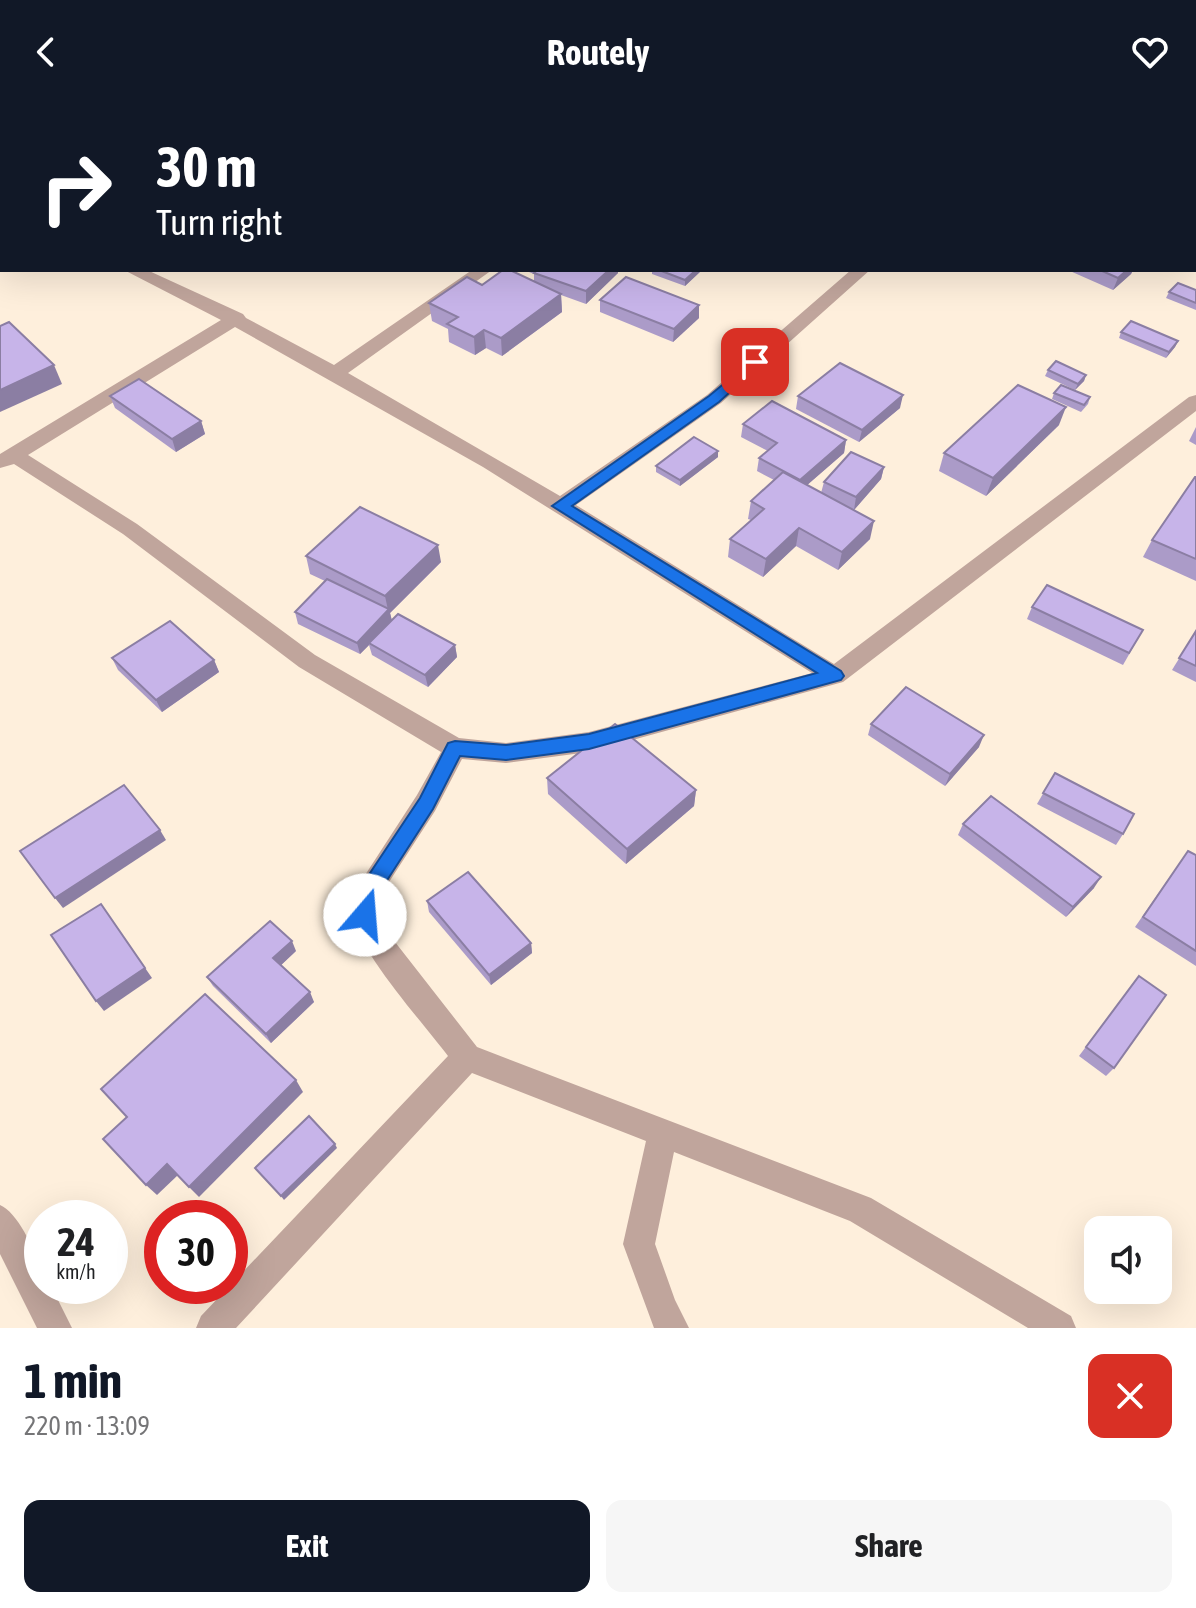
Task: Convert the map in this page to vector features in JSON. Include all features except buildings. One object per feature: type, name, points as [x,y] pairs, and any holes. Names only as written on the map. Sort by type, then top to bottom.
[{"type":"street","points":[[137,272],[237,318],[337,372],[835,676]]},
{"type":"street","points":[[337,372],[480,272]]},
{"type":"street","points":[[560,506],[714,399],[859,272]]},
{"type":"street","points":[[237,318],[7,459],[130,529],[307,661],[455,748],[506,753],[589,742],[835,676],[1196,401]]},
{"type":"street","points":[[455,748],[426,803],[365,897],[365,915],[378,942],[467,1057],[860,1209],[1059,1328]]},
{"type":"street","points":[[213,1328],[467,1057]]},
{"type":"street","points":[[663,1131],[639,1244],[661,1308],[672,1328]]},
{"type":"street","points":[[0,1221],[55,1328]]},
{"type":"route","points":[[365,915],[365,897],[426,803],[455,748],[506,753],[589,742],[835,676],[560,506],[714,399],[755,362]]}]
